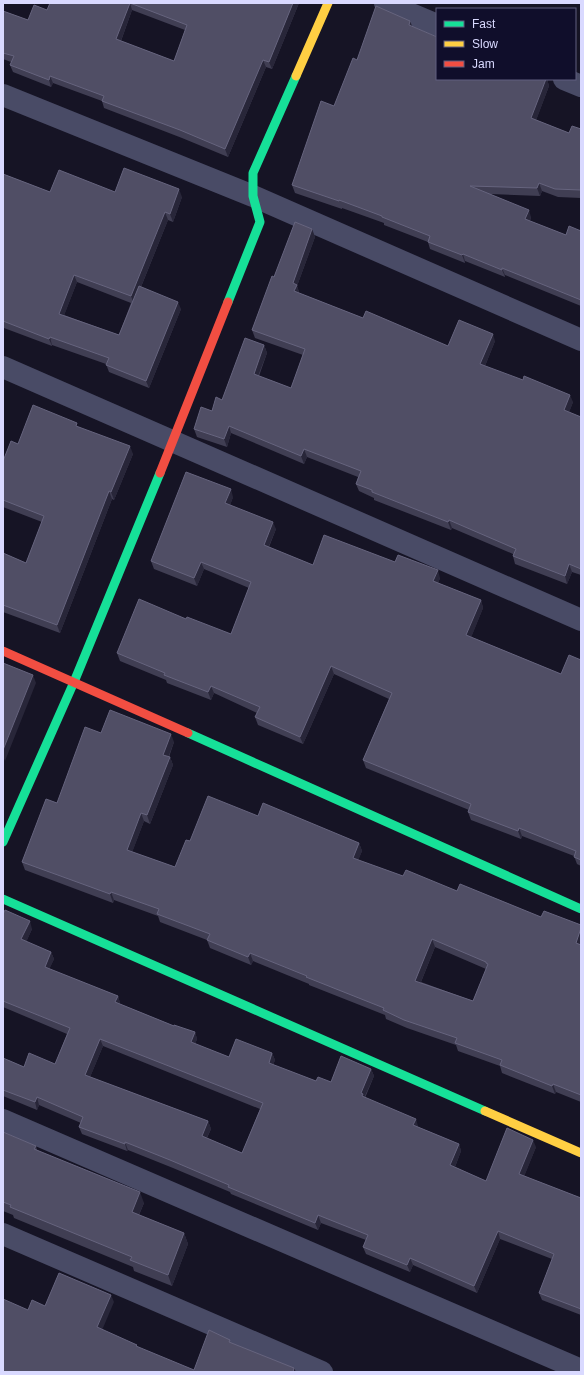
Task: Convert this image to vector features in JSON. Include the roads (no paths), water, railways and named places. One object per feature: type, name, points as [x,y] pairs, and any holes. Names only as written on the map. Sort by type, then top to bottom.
[{"type":"street","points":[[3,842],[74,682],[173,441],[260,222],[253,196],[253,173],[328,3]]},
{"type":"street","points":[[385,3],[436,25]]},
{"type":"street","points":[[566,80],[581,86]]},
{"type":"street","points":[[3,95],[253,196],[581,340]]},
{"type":"street","points":[[3,367],[581,620]]},
{"type":"street","points":[[3,651],[581,909]]},
{"type":"street","points":[[3,899],[581,1153]]},
{"type":"street","points":[[3,1120],[581,1370]]},
{"type":"street","points":[[3,1234],[322,1372]]}]
